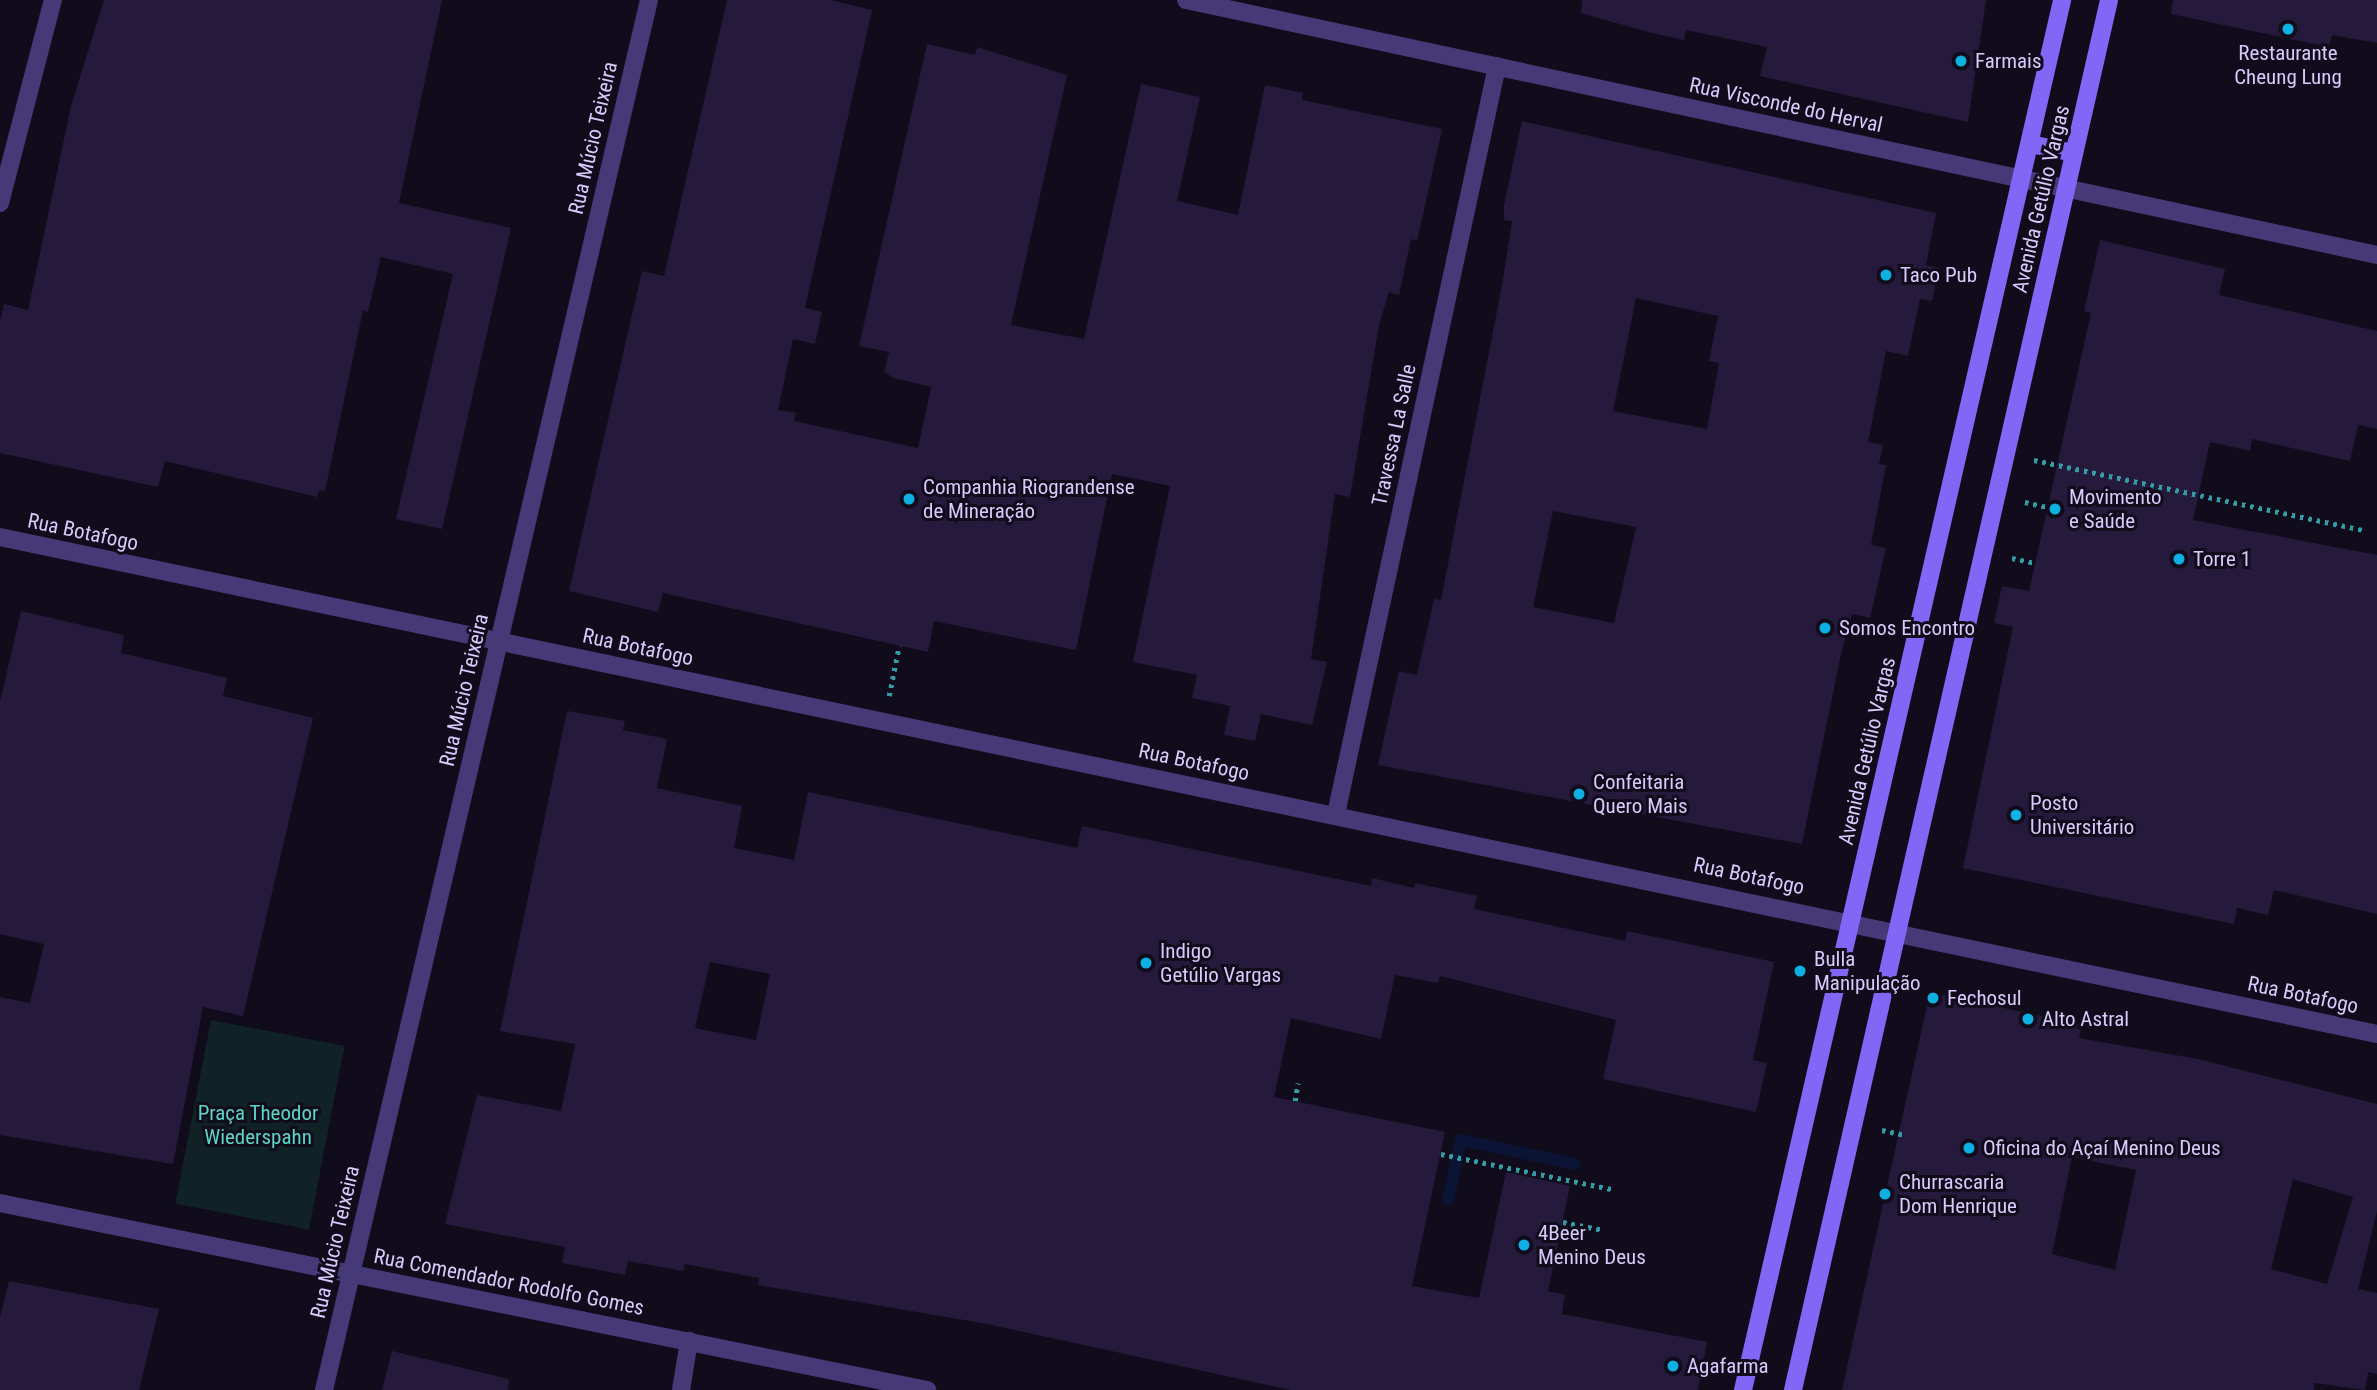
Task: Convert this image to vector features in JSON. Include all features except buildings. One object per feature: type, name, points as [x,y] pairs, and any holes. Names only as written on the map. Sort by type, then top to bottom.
[{"type":"main road","name":"Avenida Getúlio Vargas","points":[[1743,1390],[2062,0]]},
{"type":"main road","name":"Avenida Getúlio Vargas","points":[[1793,1390],[2109,0]]},
{"type":"main road","points":[[2029,144],[2074,153]]},
{"type":"street","points":[[0,203],[53,0]]},
{"type":"street","name":"Rua Múcio Teixeira","points":[[324,1390],[649,0]]},
{"type":"street","name":"Rua Visconde do Herval","points":[[1186,0],[2377,255]]},
{"type":"street","name":"Travessa La Salle","points":[[1336,814],[1497,66]]},
{"type":"street","name":"Rua Botafogo","points":[[0,537],[1852,920],[2377,1034]]},
{"type":"street","name":"Rua Comendador Rodolfo Gomes","points":[[0,1203],[927,1390]]},
{"type":"street","points":[[681,1390],[689,1341]]},
{"type":"path","points":[[2006,454],[2362,530]]},
{"type":"path","points":[[884,721],[900,646]]},
{"type":"path","points":[[1295,1101],[1298,1083]]},
{"type":"path","points":[[1441,1154],[1612,1189]]},
{"type":"path","points":[[1563,1222],[1603,1230]]},
{"type":"green space","name":"Praça Theodor Wiederspahn","points":[[211,1020],[345,1046],[309,1230],[175,1204]]},
{"type":"waterway","points":[[1448,1200],[1461,1140],[1575,1164]]},
{"type":"place","name":"Restaurante Cheung Lung","points":[[2288,29]]},
{"type":"place","name":"Farmais","points":[[1961,61]]},
{"type":"place","name":"Taco Pub","points":[[1886,275]]},
{"type":"place","name":"Companhia Riograndense de Mineração","points":[[909,499]]},
{"type":"place","name":"Movimento e Saúde","points":[[2055,509]]},
{"type":"place","name":"Torre 1","points":[[2179,559]]},
{"type":"place","name":"Somos Encontro","points":[[1825,628]]},
{"type":"place","name":"Confeitaria Quero Mais","points":[[1579,794]]},
{"type":"place","name":"Posto Universitário","points":[[2016,815]]},
{"type":"place","name":"Indigo Getúlio Vargas","points":[[1146,963]]},
{"type":"place","name":"Bulla Manipulação","points":[[1800,971]]},
{"type":"place","name":"Fechosul","points":[[1933,998]]},
{"type":"place","name":"Alto Astral","points":[[2028,1019]]},
{"type":"place","name":"Oficina do Açaí Menino Deus","points":[[1969,1148]]},
{"type":"place","name":"Churrascaria Dom Henrique","points":[[1885,1194]]},
{"type":"place","name":"4Beer Menino Deus","points":[[1524,1245]]},
{"type":"place","name":"Agafarma","points":[[1673,1366]]}]
